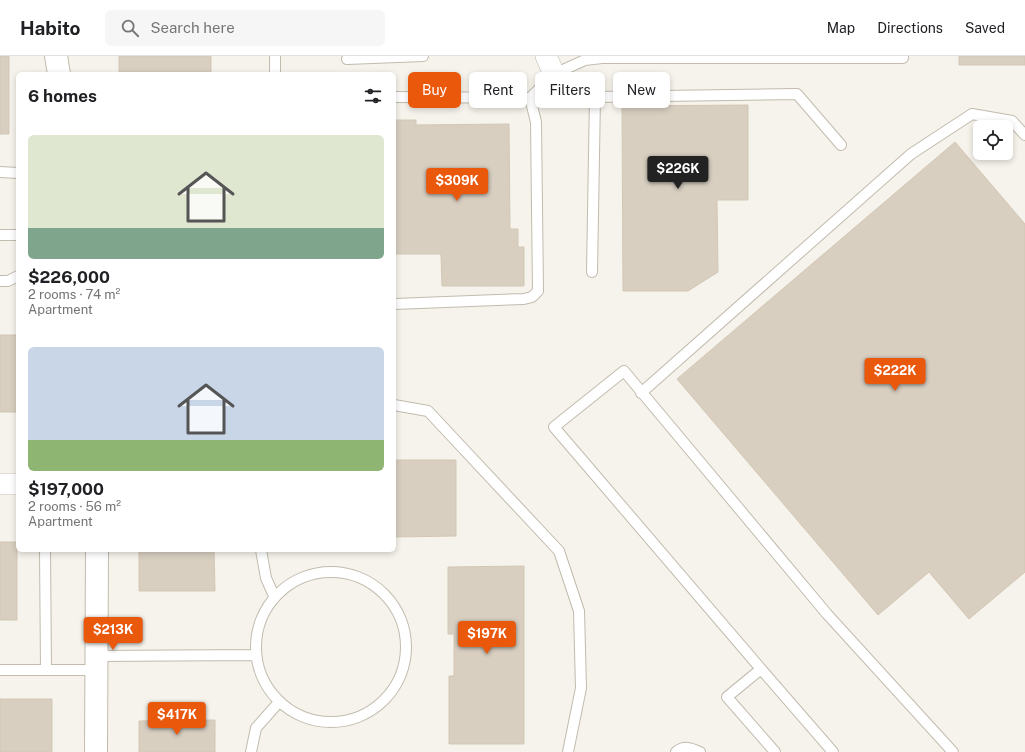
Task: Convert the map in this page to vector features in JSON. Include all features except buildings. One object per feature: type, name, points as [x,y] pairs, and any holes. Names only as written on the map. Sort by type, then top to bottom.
[{"type":"street","points":[[56,56],[59,72]]},
{"type":"street","points":[[0,484],[16,484]]},
{"type":"street","points":[[96,752],[97,552]]},
{"type":"lane","points":[[275,56],[275,72]]},
{"type":"lane","points":[[347,59],[423,56]]},
{"type":"lane","points":[[550,65],[602,58],[903,58],[903,56]]},
{"type":"lane","points":[[550,65],[560,72]]},
{"type":"lane","points":[[396,304],[524,299],[532,296],[538,291],[536,122],[530,98],[550,65]]},
{"type":"lane","points":[[605,97],[797,94],[841,145]]},
{"type":"lane","points":[[396,97],[530,98]]},
{"type":"lane","points":[[592,272],[595,108]]},
{"type":"lane","points":[[641,393],[911,154],[972,114],[1012,121],[1025,135]]},
{"type":"lane","points":[[0,172],[16,173]]},
{"type":"lane","points":[[0,235],[16,235]]},
{"type":"lane","points":[[0,281],[8,281],[16,277]]},
{"type":"lane","points":[[833,752],[761,670],[554,427],[624,371],[827,614],[952,752]]},
{"type":"lane","points":[[396,405],[428,411],[559,551],[579,611],[580,688],[568,752]]},
{"type":"lane","points":[[45,552],[46,670]]},
{"type":"lane","points":[[261,552],[266,578],[274,596]]},
{"type":"lane","points":[[319,572],[345,572],[369,581],[389,597],[402,618],[408,644],[404,669],[393,692],[374,710],[351,720],[325,722],[300,716],[279,702],[263,681],[256,655],[256,634],[263,614],[274,596],[294,580],[319,572]]},
{"type":"lane","points":[[0,670],[46,670],[96,663],[256,655]]},
{"type":"lane","points":[[761,670],[727,697],[775,752]]},
{"type":"lane","points":[[251,752],[256,728],[279,702]]},
{"type":"lane","points":[[676,752],[681,748],[689,748],[700,752]]}]
